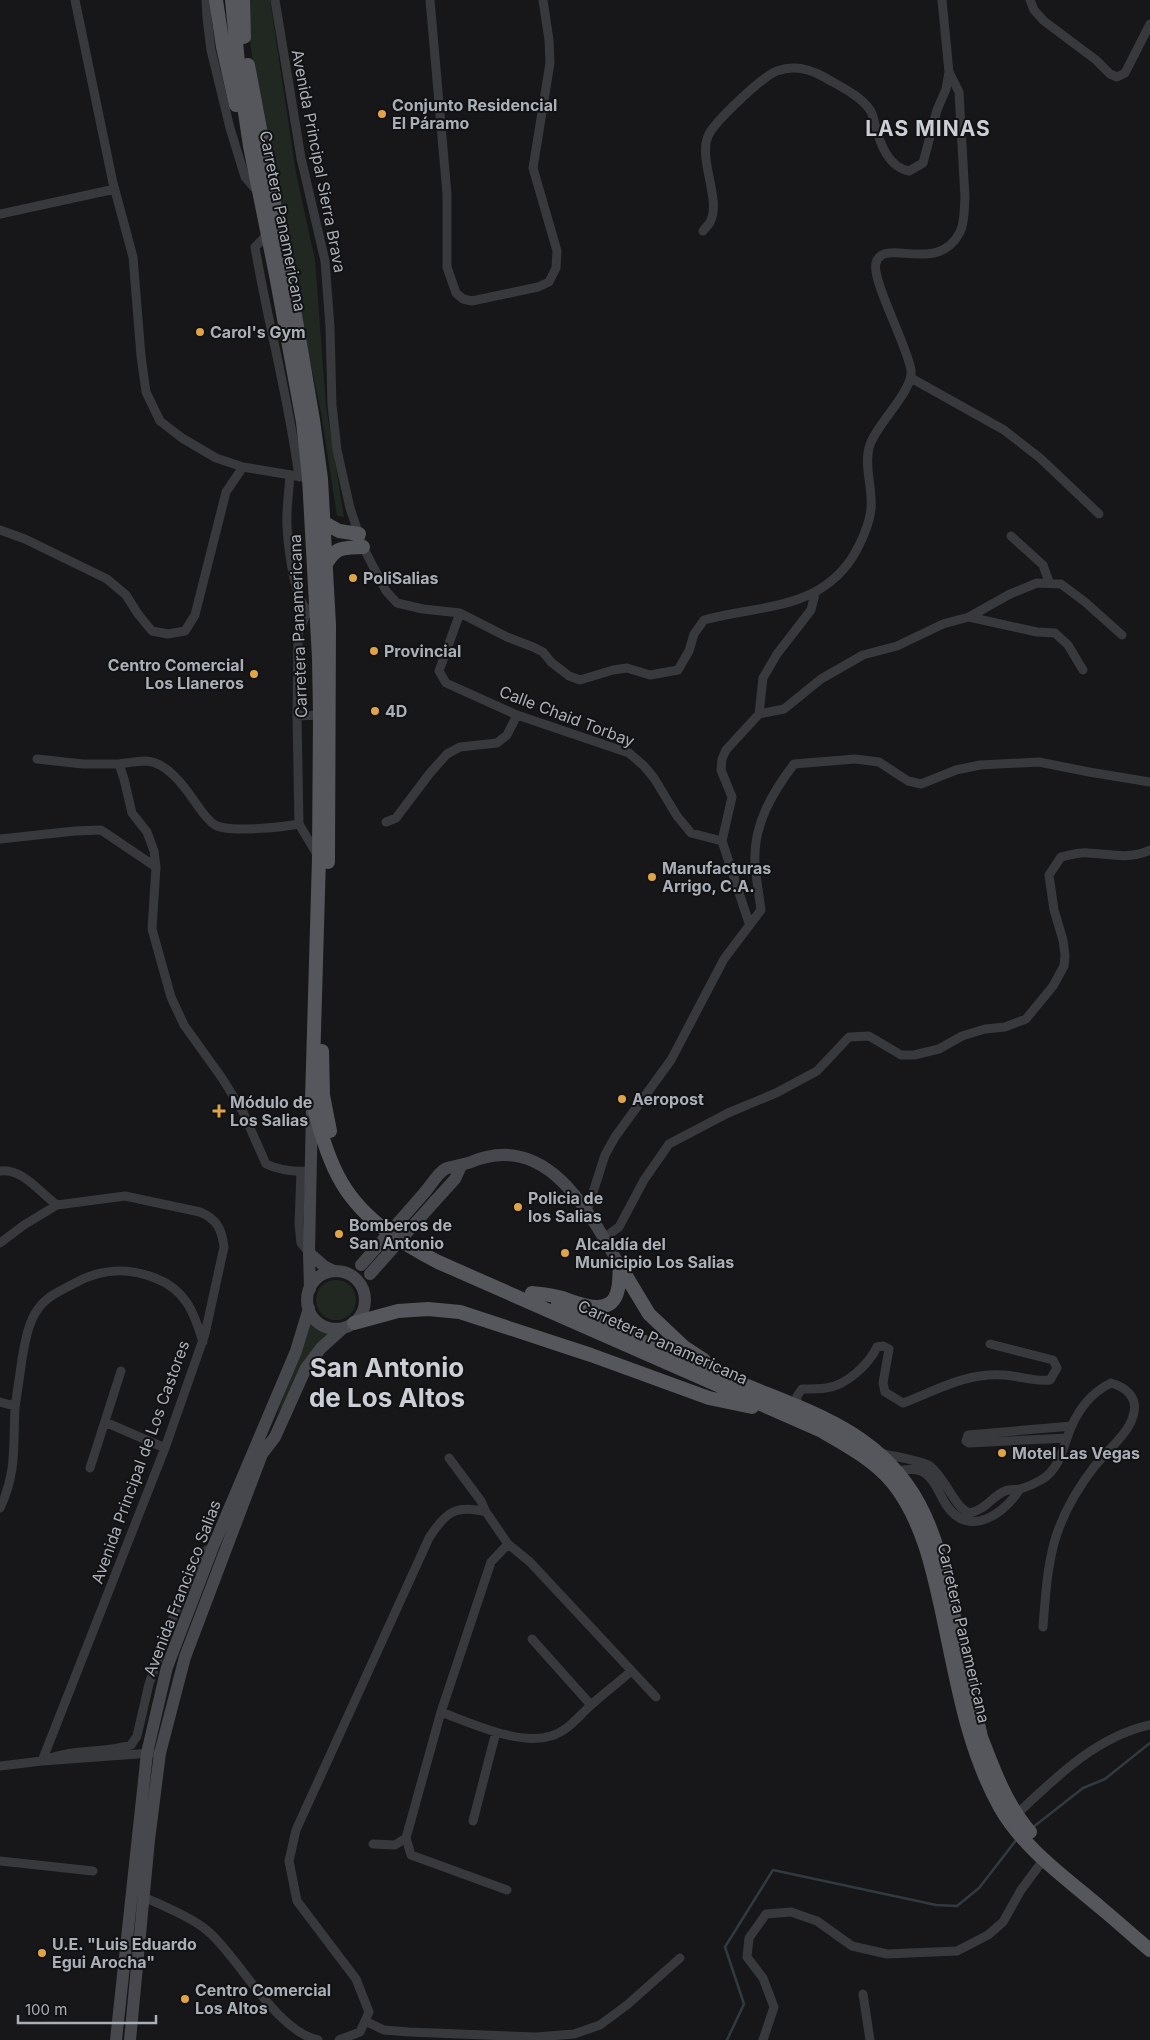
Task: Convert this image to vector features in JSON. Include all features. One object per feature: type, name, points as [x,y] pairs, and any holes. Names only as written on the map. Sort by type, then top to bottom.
[{"type":"main road","points":[[216,0],[223,47],[235,101],[250,146]]},
{"type":"main road","name":"Carretera Panamericana","points":[[232,0],[239,73],[250,146],[303,422],[299,477],[320,716],[320,858],[312,1100],[320,1130],[338,1176],[351,1196],[378,1225],[405,1245],[438,1262],[820,1430],[864,1457],[892,1482],[906,1501],[926,1545],[965,1721],[973,1747],[1000,1807],[1018,1822],[1044,1859],[1150,1950]]},
{"type":"main road","name":"Carretera Panamericana","points":[[243,0],[244,34],[249,74],[313,420],[324,522],[329,625],[330,819],[321,1067],[328,1127],[346,1173],[373,1208],[387,1220],[414,1239],[444,1256],[750,1388],[797,1405],[844,1427],[876,1451],[897,1471],[919,1504],[948,1583],[967,1680],[981,1737],[1018,1822]]},
{"type":"main road","points":[[324,522],[361,541]]},
{"type":"main road","points":[[325,566],[332,553],[340,548],[361,541]]},
{"type":"main road","points":[[532,1293],[560,1297],[586,1307],[601,1307],[610,1304],[618,1290],[620,1266]]},
{"type":"main road","points":[[620,1266],[649,1314],[684,1347],[750,1388]]},
{"type":"main road","points":[[348,1326],[398,1311],[428,1308],[460,1312],[591,1355],[709,1398],[781,1413]]},
{"type":"main road","name":"Carretera Panamericana","points":[[1035,1844],[1150,1937]]},
{"type":"street","points":[[75,0],[114,186],[133,257],[141,356],[146,392],[160,421],[182,438],[216,458],[243,467],[299,477],[286,524],[296,587],[312,614],[298,634],[299,824],[320,858]]},
{"type":"street","points":[[206,0],[206,18],[211,50],[230,128],[245,177],[261,196]]},
{"type":"street","name":"Avenida Principal Sierra Brava","points":[[275,0],[301,158],[325,262],[330,327],[332,405],[337,450],[350,508],[361,541],[386,591],[398,603],[423,609],[460,613]]},
{"type":"street","points":[[430,0],[447,194],[447,267],[456,294],[463,299],[472,301],[549,282],[556,268],[557,251],[533,168],[550,63],[544,0]]},
{"type":"street","points":[[703,231],[711,222],[713,210],[706,150],[708,135],[727,112],[776,71],[800,68],[819,74],[851,93],[871,110],[881,144],[894,164],[901,170],[909,171],[923,163],[937,110],[946,89],[948,72],[942,0]]},
{"type":"street","points":[[1030,0],[1034,10],[1044,21],[1096,60],[1110,74],[1117,77],[1125,73],[1150,24]]},
{"type":"street","points":[[460,613],[507,637],[543,652],[551,662],[569,676],[580,680],[613,670],[627,668],[650,675],[678,670],[689,651],[694,634],[704,620],[758,610],[815,594],[848,564],[862,538],[871,508],[868,449],[911,378],[909,358],[879,283],[875,264],[878,258],[889,252],[918,256],[938,252],[950,244],[960,232],[964,216],[965,198],[959,92],[948,72]]},
{"type":"street","points":[[0,214],[114,186]]},
{"type":"street","points":[[911,378],[1004,430],[1040,458],[1098,514]]},
{"type":"street","points":[[0,530],[25,539],[107,579],[126,595],[152,631],[168,634],[185,631],[195,615],[226,492],[243,467]]},
{"type":"street","points":[[1011,536],[1043,565],[1049,582]]},
{"type":"street","points":[[759,714],[784,709],[821,679],[863,655],[897,646],[944,624],[969,617],[1010,594],[1037,583],[1061,584],[1085,602],[1122,635]]},
{"type":"street","points":[[749,923],[722,841],[732,797],[721,770],[722,759],[726,750],[759,714],[763,678],[777,654],[811,610],[815,594]]},
{"type":"street","name":"Calle Chaid Torbay","points":[[460,613],[439,671],[446,683],[517,715],[629,753],[654,778],[677,816],[691,833],[722,841]]},
{"type":"street","points":[[969,617],[1037,632],[1055,633],[1068,645],[1083,670]]},
{"type":"street","points":[[386,822],[396,818],[447,754],[460,747],[497,743],[507,735],[517,715]]},
{"type":"street","points":[[297,716],[320,716]]},
{"type":"street","points":[[587,1211],[605,1155],[615,1137],[671,1060],[724,959],[749,923],[761,910],[755,863],[756,837],[764,811],[780,782],[794,764],[855,759],[879,762],[908,781],[921,784],[956,770],[980,764],[1039,762],[1150,782]]},
{"type":"street","points":[[37,760],[83,764],[119,764],[147,761],[164,767],[184,786],[200,809],[215,825],[234,828],[279,827],[299,824]]},
{"type":"street","points":[[119,764],[132,813],[147,832],[154,851],[156,867],[152,929],[171,997],[184,1025],[227,1086],[242,1112],[266,1164],[272,1167],[305,1171]]},
{"type":"street","points":[[0,839],[101,830],[156,867]]},
{"type":"street","points":[[604,1238],[619,1227],[644,1180],[669,1144],[728,1113],[776,1093],[817,1071],[849,1037],[869,1036],[901,1055],[914,1055],[939,1049],[969,1034],[1026,1019],[1053,986],[1064,966],[1063,940],[1054,910],[1049,875],[1062,857],[1086,852],[1121,857],[1150,850]]},
{"type":"street","points":[[312,1100],[305,1171],[310,1289],[308,1299],[312,1316],[326,1327],[348,1326],[362,1314],[365,1303],[366,1270],[425,1192],[446,1169],[461,1166],[481,1158],[498,1155],[514,1156],[544,1166],[558,1176],[587,1211],[620,1266]]},
{"type":"street","points":[[308,1253],[324,1266],[334,1271],[350,1274],[366,1270],[435,1201],[455,1179],[461,1166]]},
{"type":"street","points":[[0,1171],[11,1171],[20,1175],[58,1205]]},
{"type":"street","points":[[0,1243],[24,1225],[58,1205],[126,1196],[200,1212],[210,1216],[218,1224],[224,1248],[203,1342]]},
{"type":"street","name":"Avenida Principal de Los Castores","points":[[0,1508],[9,1490],[13,1469],[16,1406],[24,1346],[30,1323],[37,1309],[48,1298],[88,1275],[104,1271],[130,1271],[146,1274],[171,1286],[188,1303],[195,1316],[203,1342],[165,1448],[42,1761]]},
{"type":"street","points":[[310,1289],[315,1280],[324,1274],[334,1271]]},
{"type":"street","points":[[350,1274],[359,1282],[364,1292]]},
{"type":"street","name":"Avenida Francisco Salias","points":[[135,1920],[154,1753],[167,1667],[213,1547],[296,1351],[309,1308]]},
{"type":"street","name":"Avenida Francisco Salias","points":[[135,1920],[144,1896],[154,1753],[185,1657],[262,1454],[275,1437],[306,1368],[321,1348],[348,1326]]},
{"type":"street","points":[[797,1405],[796,1396],[802,1389],[828,1388],[840,1382],[864,1366],[877,1347],[883,1346],[889,1349],[883,1383],[885,1392],[903,1403],[952,1382],[976,1376],[1004,1375],[1040,1381],[1050,1380],[1057,1368],[1053,1360],[990,1344]]},
{"type":"street","points":[[90,1468],[121,1371]]},
{"type":"street","points":[[876,1451],[901,1459],[927,1464],[939,1473],[959,1506],[970,1513],[986,1507],[1005,1491],[1020,1489],[1042,1480],[1054,1468],[1062,1455],[1072,1426],[1088,1400],[1098,1389],[1111,1383],[1124,1387],[1133,1400],[1133,1416],[1126,1428],[1094,1467],[1062,1517],[1051,1548],[1047,1572],[1044,1627]]},
{"type":"street","points":[[0,1402],[16,1406]]},
{"type":"street","points":[[105,1422],[165,1448]]},
{"type":"street","points":[[1067,1438],[970,1443],[966,1441],[968,1435],[1072,1426]]},
{"type":"street","points":[[449,1458],[481,1501],[486,1512],[508,1544],[530,1562],[656,1697]]},
{"type":"street","points":[[897,1471],[925,1472],[934,1480],[947,1507],[963,1520],[970,1522],[994,1516],[1011,1503],[1020,1489]]},
{"type":"street","points":[[339,2040],[360,2032],[369,2012],[356,1980],[297,1900],[289,1861],[296,1830],[429,1538],[440,1521],[454,1510],[472,1508],[486,1512]]},
{"type":"street","points":[[507,1890],[411,1855],[406,1838],[440,1712],[491,1562],[508,1544]]},
{"type":"street","points":[[42,1761],[59,1754],[131,1745],[137,1736],[150,1684],[169,1628],[193,1569],[200,1554],[213,1547]]},
{"type":"street","points":[[532,1639],[591,1705]]},
{"type":"street","points":[[440,1712],[496,1732],[527,1739],[551,1736],[569,1727],[591,1705],[631,1671]]},
{"type":"street","points":[[1018,1822],[1067,1766],[1121,1733],[1150,1725]]},
{"type":"street","points":[[473,1821],[496,1732]]},
{"type":"street","points":[[0,1766],[154,1753]]},
{"type":"street","points":[[373,1844],[395,1844],[406,1838]]},
{"type":"street","points":[[763,2040],[774,2007],[763,1978],[747,1957],[749,1938],[766,1914],[791,1912],[818,1921],[852,1946],[887,1954],[957,1951],[988,1935],[1003,1922],[1021,1890],[1044,1859]]},
{"type":"street","points":[[0,1861],[93,1871]]},
{"type":"street","points":[[144,1896],[212,1934],[287,2023],[307,2038],[318,2040]]},
{"type":"street","points":[[130,2040],[131,1976],[135,1920]]},
{"type":"street","points":[[116,2040],[135,1920]]},
{"type":"street","points":[[135,1920],[141,1972],[135,2040]]},
{"type":"street","points":[[365,2021],[384,2030],[410,2032],[536,2037],[574,2034],[600,2025],[627,2005],[680,1958]]},
{"type":"street","points":[[120,2040],[131,1976]]},
{"type":"street","points":[[863,1994],[870,2040]]},
{"type":"shaded area","points":[[247,0],[270,0],[296,173],[315,260],[326,406],[344,517],[337,516],[321,412],[282,229],[257,93],[247,18]]},
{"type":"shaded area","points":[[332,1280],[340,1280],[347,1283],[353,1289],[356,1300],[353,1311],[347,1317],[340,1320],[332,1320],[325,1317],[319,1311],[316,1304],[316,1296],[319,1289],[325,1283]]},
{"type":"shaded area","points":[[308,1318],[322,1331],[330,1333],[276,1417],[290,1379]]},
{"type":"waterway","points":[[1032,1828],[1083,1788],[1105,1779],[1150,1743]]},
{"type":"waterway","points":[[727,2040],[744,2004],[725,1947],[773,1870],[936,1905],[957,1906],[979,1888],[1017,1839]]},
{"type":"place","name":"Conjunto Residencial El Páramo","points":[[382,114]]},
{"type":"place","name":"Carol's Gym","points":[[200,332]]},
{"type":"place","name":"PoliSalias","points":[[353,578]]},
{"type":"place","name":"Provincial","points":[[374,651]]},
{"type":"place","name":"Centro Comercial Los Llaneros","points":[[254,674]]},
{"type":"place","name":"4D","points":[[375,711]]},
{"type":"place","name":"Manufacturas Arrigo, C.A.","points":[[652,877]]},
{"type":"place","name":"Aeropost","points":[[622,1099]]},
{"type":"place","name":"Módulo de Los Salias","points":[[219,1111]]},
{"type":"place","name":"Policia de los Salias","points":[[518,1207]]},
{"type":"place","name":"Bomberos de San Antonio","points":[[339,1234]]},
{"type":"place","name":"Alcaldía del Municipio Los Salias","points":[[565,1253]]},
{"type":"place","name":"Motel Las Vegas","points":[[1002,1453]]},
{"type":"place","name":"U.E. \"Luis Eduardo Egui Arocha\"","points":[[42,1953]]},
{"type":"place","name":"Centro Comercial Los Altos","points":[[185,1999]]},
{"type":"district","name":"LAS MINAS","points":[[928,128]]},
{"type":"district","name":"San Antonio de Los Altos","points":[[387,1382]]}]
